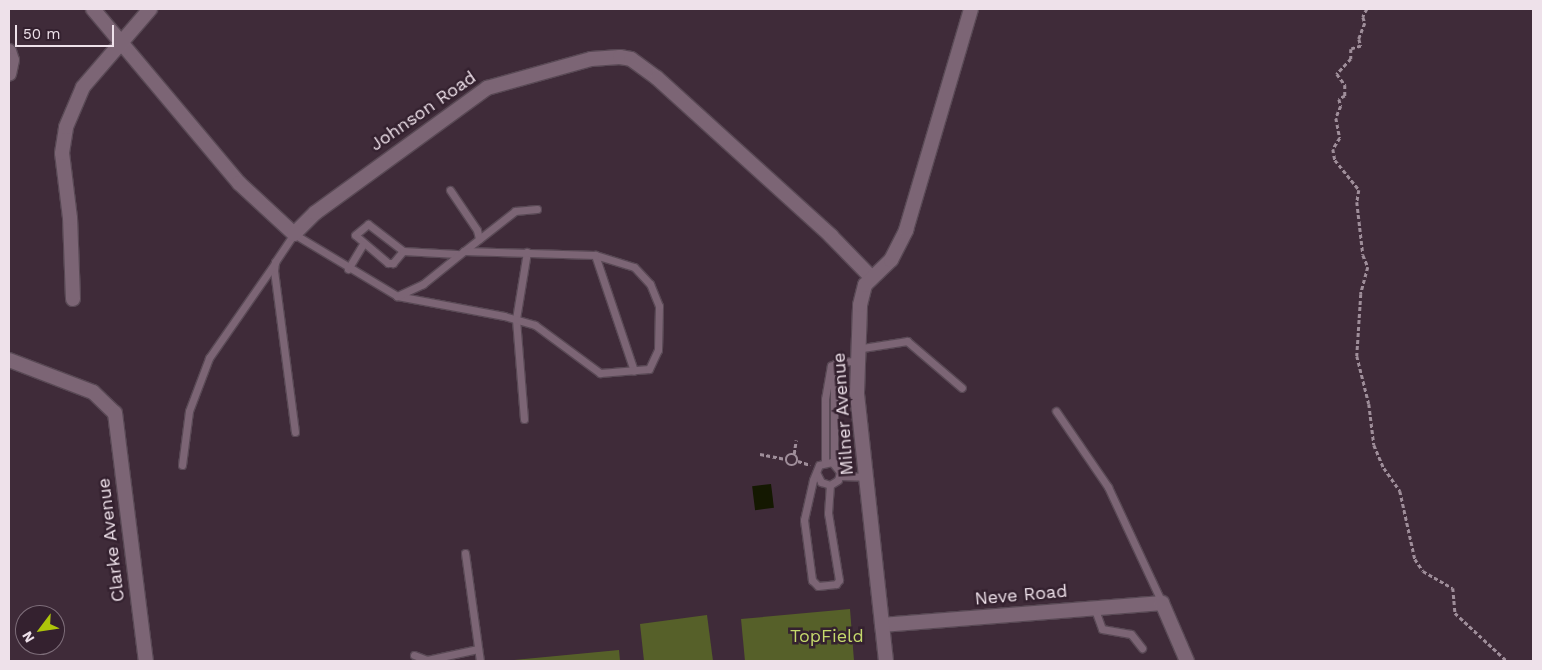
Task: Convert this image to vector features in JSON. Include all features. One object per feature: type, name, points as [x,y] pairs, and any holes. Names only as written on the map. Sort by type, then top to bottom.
[{"type":"street","points":[[93,9],[239,183],[294,234]]},
{"type":"street","points":[[73,299],[70,218],[63,171],[66,127],[83,87],[150,9]]},
{"type":"street","name":"Milner Avenue","points":[[886,661],[866,477],[856,355],[862,294],[871,277],[891,260],[906,230],[971,9]]},
{"type":"street","points":[[9,51],[12,60],[9,74]]},
{"type":"street","name":"Johnson Road","points":[[294,234],[314,213],[487,88],[590,59],[620,57],[631,59],[657,78],[831,236],[871,277]]},
{"type":"street","name":"Clarke Avenue","points":[[9,360],[93,392],[115,413],[146,661]]},
{"type":"street","points":[[1162,603],[1187,661]]},
{"type":"street","name":"Neve Road","points":[[882,625],[1162,603]]},
{"type":"lane","points":[[450,190],[477,230],[479,239]]},
{"type":"lane","points":[[397,296],[423,284],[460,253],[516,211],[537,209]]},
{"type":"lane","points":[[182,465],[189,410],[209,358],[239,310],[294,234],[348,269],[397,296],[516,319],[535,326],[600,374],[649,368],[658,350],[659,306],[650,284],[634,267],[595,255],[527,252],[460,253],[403,251],[368,224],[356,237],[389,263],[403,251]]},
{"type":"lane","points":[[348,269],[364,244]]},
{"type":"lane","points":[[524,419],[516,319],[527,252]]},
{"type":"lane","points":[[595,255],[634,371]]},
{"type":"lane","points":[[275,262],[295,432]]},
{"type":"lane","points":[[825,462],[825,399],[831,366],[835,363],[856,355],[907,341],[962,388]]},
{"type":"lane","points":[[834,463],[835,363]]},
{"type":"lane","points":[[1056,411],[1108,487],[1162,603]]},
{"type":"lane","points":[[840,476],[839,467],[834,463],[825,462],[820,465],[804,524],[812,580],[818,586],[836,584],[839,580],[828,513],[830,485],[840,476],[866,477]]},
{"type":"lane","points":[[817,474],[821,482],[830,485]]},
{"type":"lane","points":[[466,553],[480,661]]},
{"type":"lane","points":[[1094,607],[1102,629],[1131,634],[1142,648]]},
{"type":"lane","points":[[414,655],[427,660],[478,649]]},
{"type":"path","points":[[1367,9],[1363,17],[1365,23],[1359,39],[1361,46],[1351,49],[1351,59],[1337,74],[1345,85],[1344,96],[1339,99],[1341,106],[1336,118],[1340,138],[1332,149],[1335,160],[1359,190],[1357,202],[1363,254],[1368,267],[1362,294],[1357,356],[1369,404],[1374,445],[1384,468],[1400,491],[1415,560],[1423,571],[1453,588],[1455,613],[1507,661]]},
{"type":"path","points":[[760,454],[786,459],[794,454],[796,440]]},
{"type":"path","points":[[786,459],[789,465],[795,465],[798,458],[794,454]]},
{"type":"green space","name":"TopField","points":[[850,609],[854,661],[745,661],[741,619]]},
{"type":"green space","points":[[707,615],[713,661],[644,661],[640,624]]},
{"type":"green space","points":[[619,650],[620,661],[514,661],[514,660]]},
{"type":"shaded area","points":[[771,484],[774,508],[755,510],[752,486]]}]
